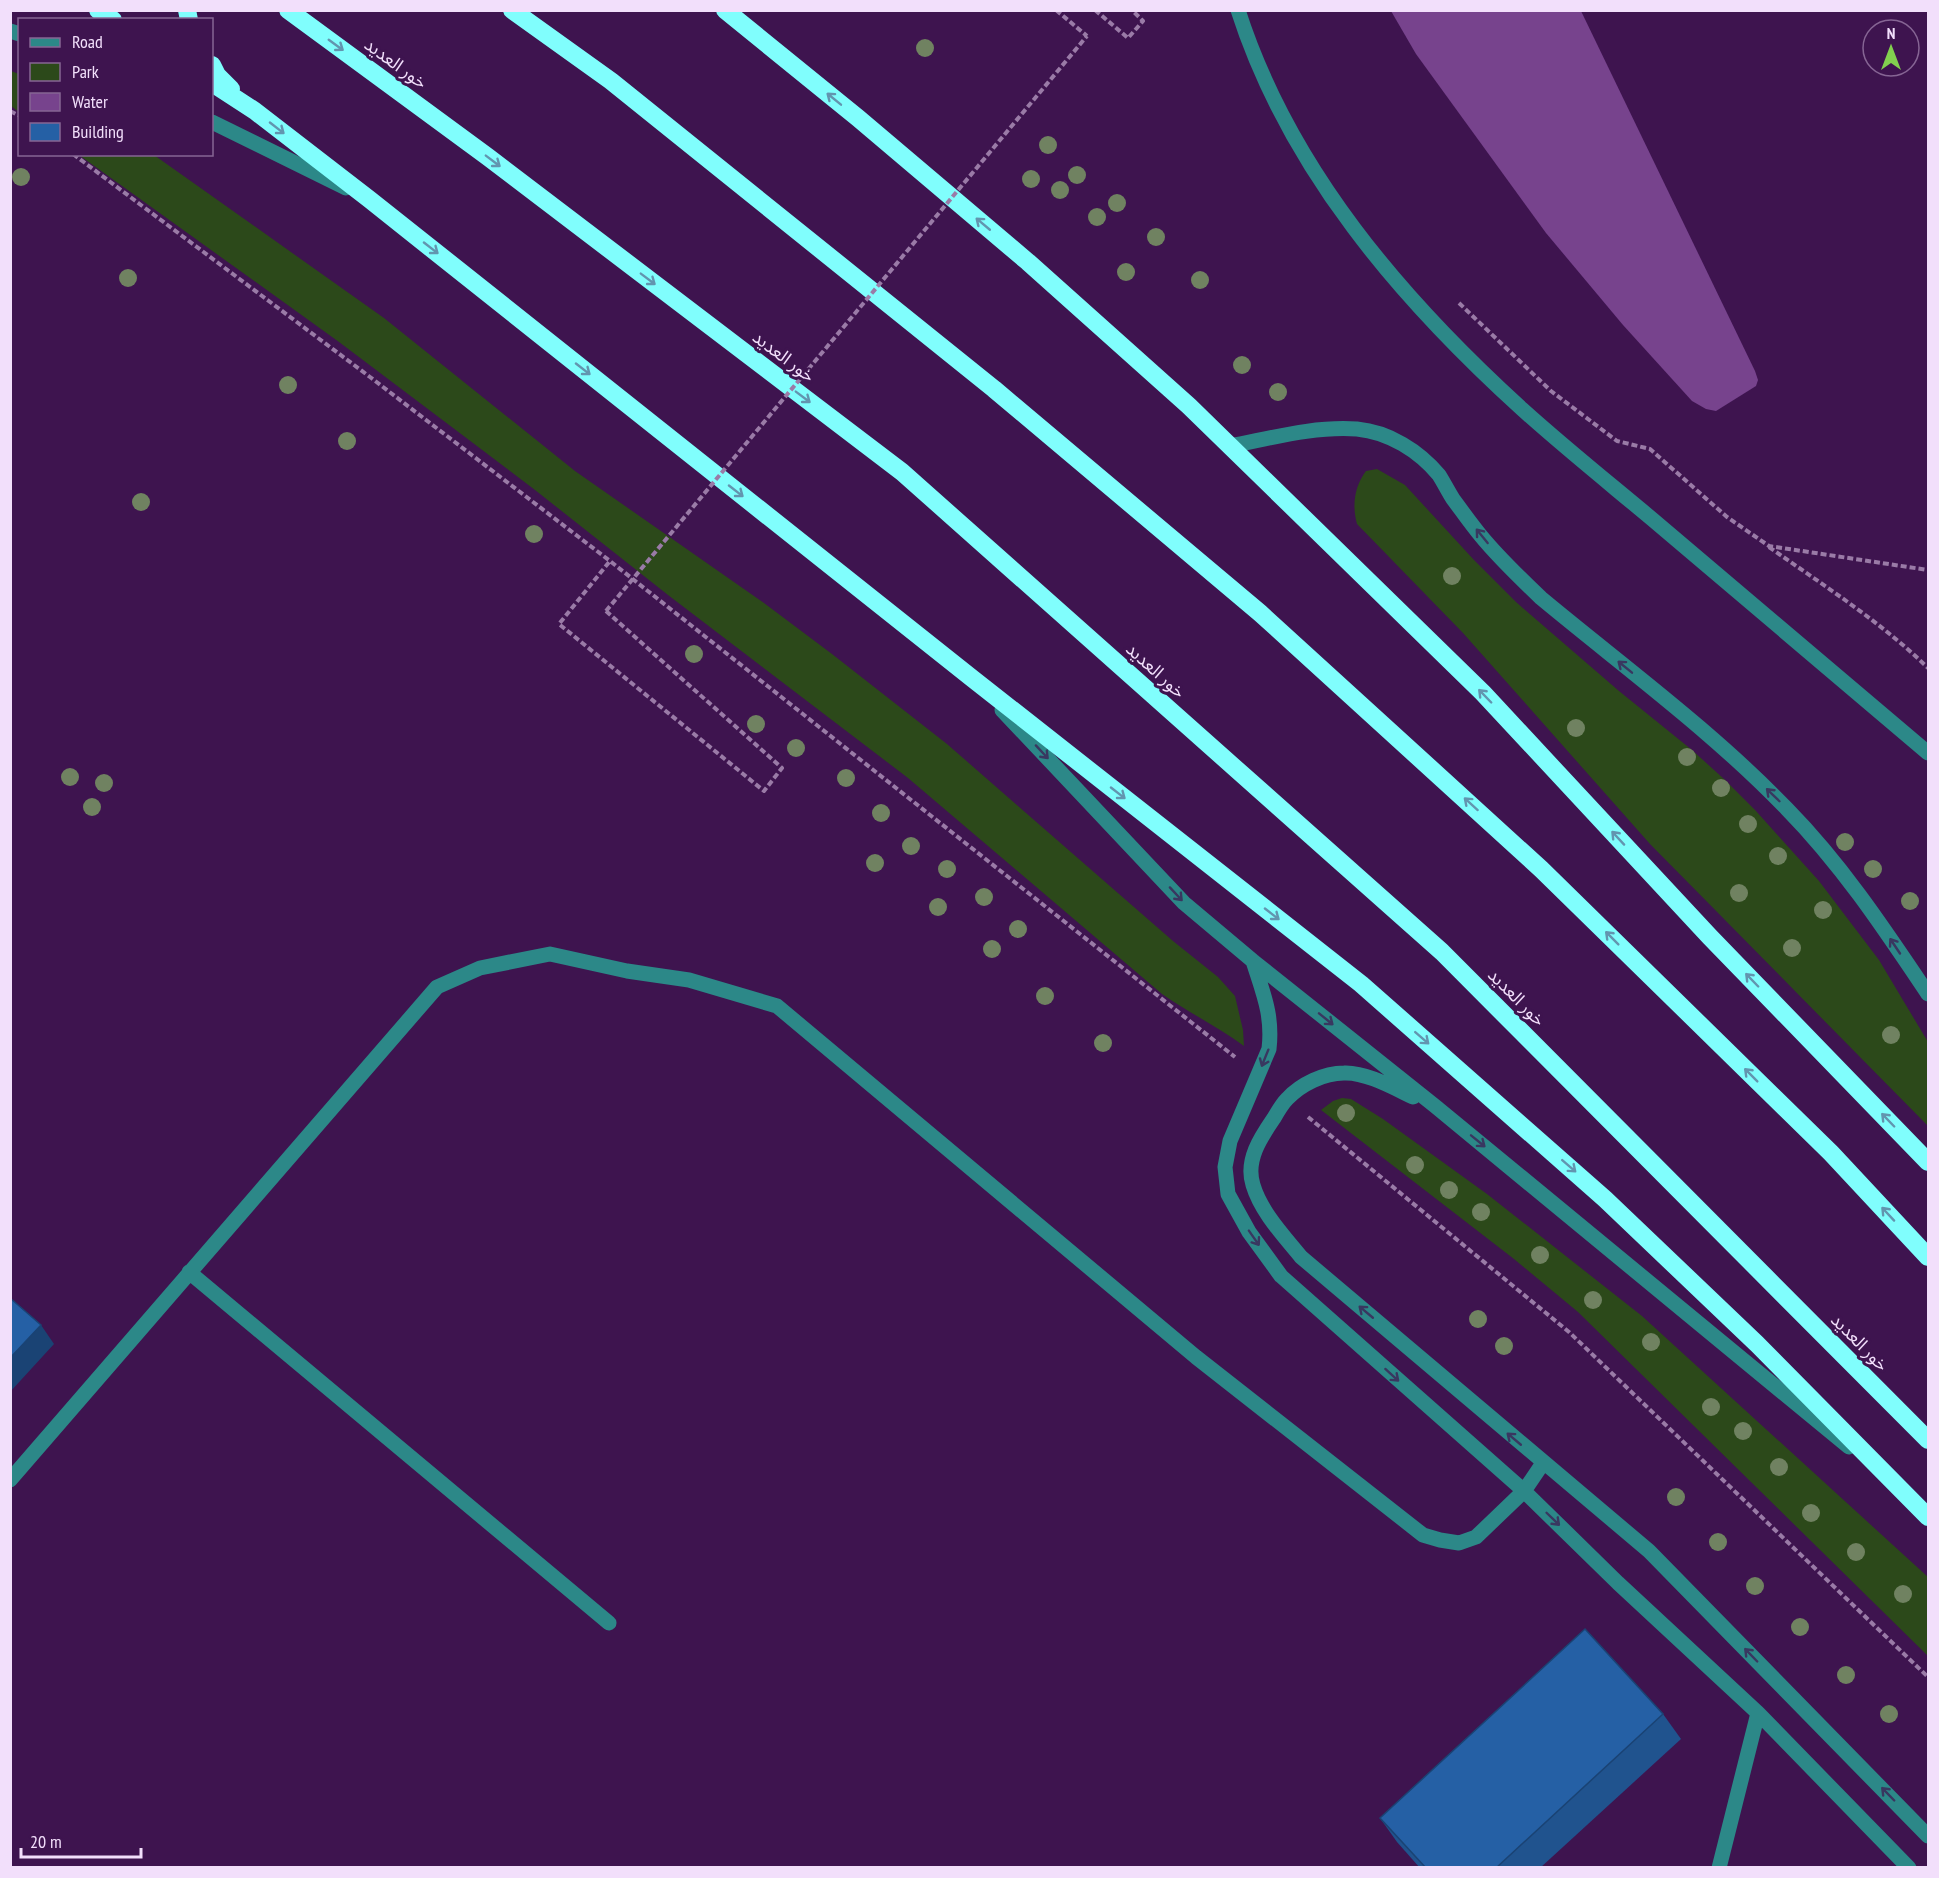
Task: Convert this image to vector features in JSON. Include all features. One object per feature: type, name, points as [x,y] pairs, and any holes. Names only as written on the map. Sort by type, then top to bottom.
[{"type":"highway","name":"خور العديد","points":[[288,10],[497,164],[910,480],[1442,952],[1929,1440]]},
{"type":"highway","points":[[512,10],[611,81],[966,366],[1260,613],[1542,868],[1831,1153],[1929,1257]]},
{"type":"highway","points":[[727,12],[858,118],[1028,262],[1189,406],[1483,693],[1710,937],[1929,1162]]},
{"type":"highway","points":[[213,67],[217,75],[255,111]]},
{"type":"highway","points":[[213,84],[255,111],[369,200],[1370,992],[1605,1199],[1757,1344],[1929,1516]]},
{"type":"street","points":[[1238,10],[1261,74],[1292,134],[1324,188],[1348,222],[1414,302],[1467,357],[1523,409],[1929,753]]},
{"type":"street","points":[[213,122],[369,200]]},
{"type":"street","points":[[1230,446],[1317,429],[1360,429],[1399,442],[1421,457],[1439,476],[1481,536],[1526,584],[1737,760],[1788,810],[1864,899],[1929,994]]},
{"type":"street","points":[[973,679],[1184,903],[1253,962],[1435,1106],[1903,1491]]},
{"type":"street","points":[[10,1480],[437,987],[480,968],[550,954],[627,971],[689,980],[777,1006],[1196,1357],[1423,1535],[1460,1543],[1476,1537],[1524,1491],[1543,1463]]},
{"type":"street","points":[[1253,962],[1269,1013],[1269,1049],[1230,1141],[1225,1167],[1228,1194],[1249,1232],[1281,1276],[1524,1491],[1618,1583],[1758,1713],[1909,1868]]},
{"type":"street","points":[[1435,1106],[1374,1079],[1345,1072],[1308,1082],[1286,1099],[1257,1144],[1251,1170],[1252,1183],[1260,1201],[1301,1257],[1649,1551],[1929,1836]]},
{"type":"street","points":[[189,1272],[609,1623]]},
{"type":"street","points":[[1719,1868],[1758,1713]]},
{"type":"path","points":[[610,561],[559,624],[764,791],[782,768],[606,611],[1087,36],[1056,10]]},
{"type":"path","points":[[1095,10],[1128,38],[1143,21],[1132,10]]},
{"type":"path","points":[[76,156],[610,561],[1258,1076]]},
{"type":"path","points":[[1451,296],[1551,391],[1617,441],[1650,449],[1727,517],[1859,612],[1929,668]]},
{"type":"path","points":[[1769,546],[1929,570]]},
{"type":"path","points":[[1286,1099],[1569,1332],[1929,1677]]},
{"type":"green space","points":[[11,71],[18,74],[18,111],[11,106]]},
{"type":"green space","points":[[80,156],[155,156],[384,318],[575,471],[764,603],[832,654],[947,744],[1173,941],[1218,977],[1235,996],[1243,1030],[1244,1046],[1162,994],[908,778],[339,342]]},
{"type":"green space","points":[[1377,469],[1405,485],[1516,602],[1724,779],[1819,881],[1879,960],[1928,1042],[1928,1126],[1650,844],[1463,633],[1357,524],[1354,504],[1359,484],[1366,471]]},
{"type":"green space","points":[[1342,1098],[1351,1099],[1383,1119],[1487,1194],[1642,1316],[1928,1577],[1928,1656],[1578,1312],[1514,1259],[1321,1110],[1333,1101]]},
{"type":"water","points":[[1391,11],[1581,11],[1755,371],[1758,380],[1756,386],[1716,411],[1706,409],[1692,401],[1623,325],[1546,233],[1416,54]]},
{"type":"building","points":[[10,1298],[41,1325],[10,1358]]},
{"type":"building","points":[[1585,1629],[1663,1714],[1496,1868],[1426,1868],[1380,1818]]}]
